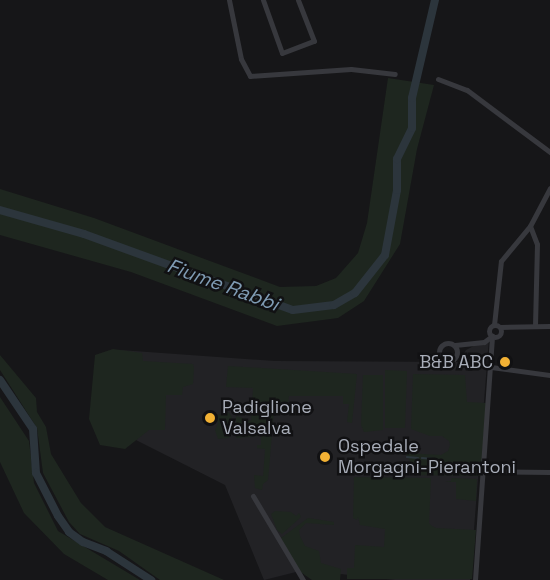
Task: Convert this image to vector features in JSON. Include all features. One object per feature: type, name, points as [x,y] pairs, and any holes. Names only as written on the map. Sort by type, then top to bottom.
[{"type":"street","points":[[229,0],[241,59],[250,76],[351,69],[395,74]]},
{"type":"street","points":[[263,0],[282,53],[314,41],[298,0]]},
{"type":"street","points":[[438,79],[467,90],[550,152]]},
{"type":"street","points":[[475,580],[499,267],[507,252],[530,226],[550,188]]},
{"type":"street","points":[[530,226],[537,244],[535,326]]},
{"type":"street","points":[[524,234],[534,236]]},
{"type":"street","points":[[456,348],[481,341],[507,328],[550,326]]},
{"type":"street","points":[[491,367],[550,375]]},
{"type":"street","points":[[483,471],[550,472]]},
{"type":"street","points":[[253,496],[303,580]]},
{"type":"shaded area","points":[[388,78],[434,85],[417,149],[400,244],[364,301],[338,318],[277,326],[131,272],[0,235],[0,189],[94,218],[280,287],[316,286],[336,278],[358,253],[367,223]]},
{"type":"shaded area","name":"Ospedale Morgagni-Pierantoni","points":[[489,338],[470,580],[395,580],[304,570],[264,580],[225,485],[126,435],[120,350],[275,361],[458,362],[466,350]]},
{"type":"shaded area","points":[[113,349],[142,353],[143,361],[193,364],[194,368],[193,384],[183,387],[182,395],[166,395],[165,430],[149,430],[125,449],[100,445],[89,419],[95,355]]},
{"type":"shaded area","points":[[0,355],[36,398],[37,412],[46,427],[51,454],[81,503],[105,527],[224,580],[160,580],[119,551],[80,534],[69,522],[43,473],[37,428],[0,370]]},
{"type":"shaded area","points":[[228,366],[357,374],[352,423],[347,422],[349,404],[343,404],[343,396],[289,396],[287,410],[274,411],[268,480],[263,484],[262,490],[255,488],[254,475],[263,476],[265,449],[257,448],[257,445],[261,445],[261,436],[236,438],[236,416],[251,421],[253,388],[226,387]]},
{"type":"shaded area","points":[[385,370],[407,371],[405,428],[385,428]]},
{"type":"shaded area","points":[[413,374],[465,375],[467,402],[486,403],[481,476],[412,475],[412,464],[405,453],[441,455],[448,451],[450,445],[449,441],[442,436],[430,436],[411,429]]},
{"type":"shaded area","points":[[363,375],[383,375],[383,430],[364,432],[361,425]]},
{"type":"shaded area","points":[[0,397],[29,441],[34,483],[58,531],[140,580],[108,580],[64,554],[24,513],[0,462]]},
{"type":"shaded area","points":[[228,412],[232,417],[229,438],[218,439],[215,430],[218,423],[215,416]]},
{"type":"shaded area","points":[[354,477],[431,478],[429,523],[436,528],[476,530],[472,579],[347,579],[347,568],[354,568],[355,545],[384,547],[385,529],[360,525],[358,517],[357,520],[353,518]]},
{"type":"shaded area","points":[[451,478],[477,479],[476,501],[456,499],[456,482],[445,482],[451,481]]},
{"type":"shaded area","points":[[275,511],[291,512],[296,516],[299,513],[301,517],[282,534],[277,530],[271,514]]},
{"type":"shaded area","points":[[308,518],[334,522],[334,525],[306,523],[299,530],[305,546],[319,551],[321,563],[341,569],[340,580],[312,580],[299,571],[281,538]]},
{"type":"waterway","name":"Fiume Rabbi","points":[[0,210],[84,234],[293,310],[334,305],[355,293],[385,255],[397,190],[397,159],[412,128],[412,98],[435,0]]},
{"type":"waterway","points":[[0,380],[33,429],[36,473],[69,532],[83,542],[106,551],[151,580]]},
{"type":"waterway","points":[[407,457],[418,458]]},
{"type":"waterway","points":[[422,458],[434,459]]},
{"type":"place","name":"B&B ABC","points":[[505,362]]},
{"type":"place","name":"Padiglione Valsalva","points":[[210,418]]},
{"type":"place","name":"Ospedale Morgagni-Pierantoni","points":[[325,457]]}]
